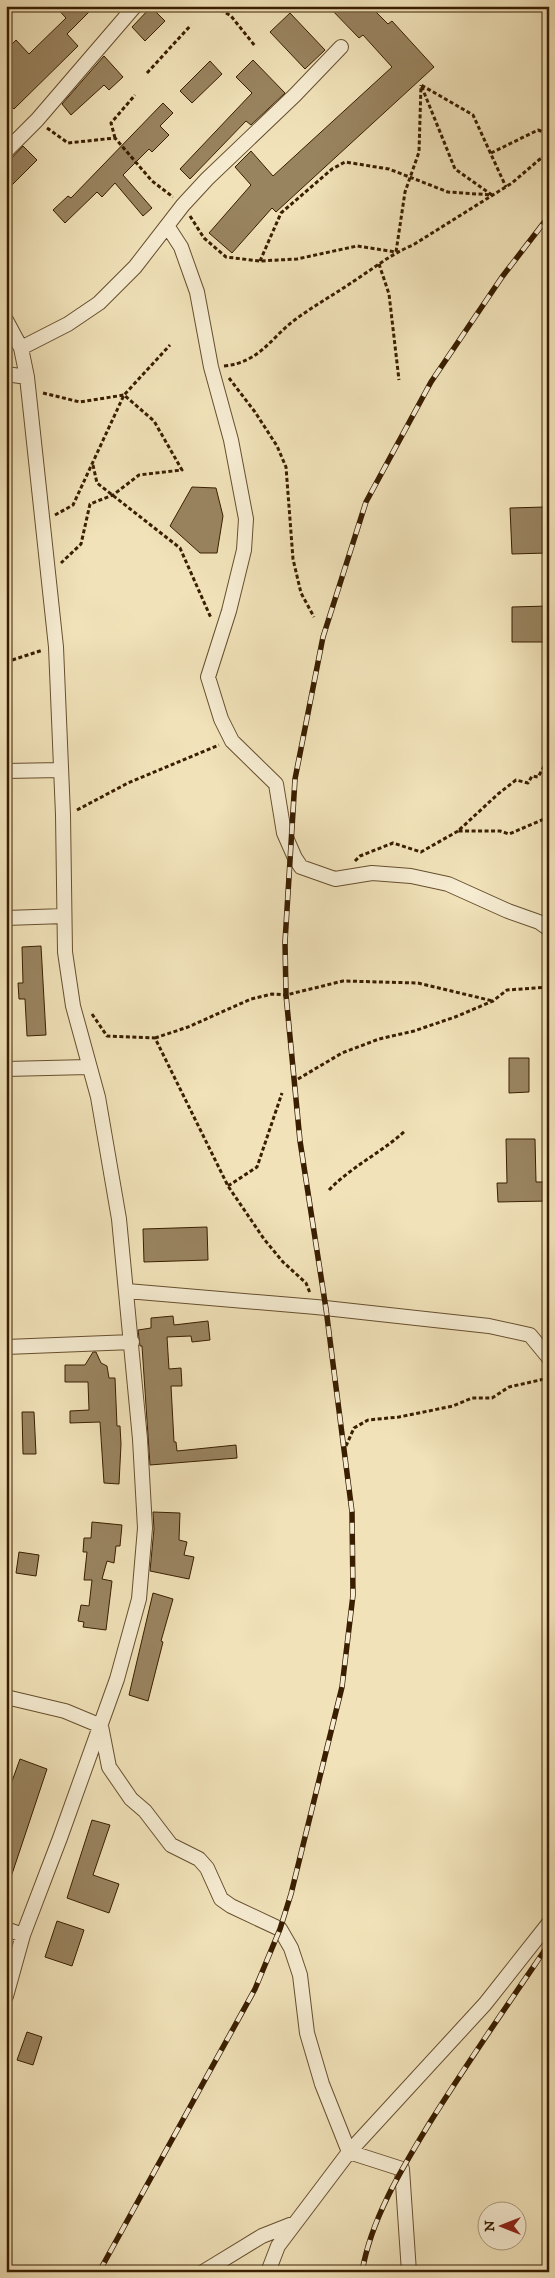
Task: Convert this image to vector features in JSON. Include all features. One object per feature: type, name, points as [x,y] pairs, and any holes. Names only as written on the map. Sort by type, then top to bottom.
[{"type":"street","points":[[6,151],[37,120],[134,6]]},
{"type":"street","points":[[21,348],[68,324],[99,302],[135,267],[207,179],[295,95],[341,47]]},
{"type":"street","points":[[168,227],[181,247],[197,292],[211,367],[231,440],[246,519],[244,550],[221,639],[208,677],[220,718],[232,741],[276,784],[284,833],[295,858],[302,867],[335,878],[372,872],[411,876],[448,884],[508,911],[539,922],[549,929]]},
{"type":"street","points":[[6,320],[21,348],[26,377],[49,576],[56,647],[65,952],[73,1006],[88,1067],[98,1097],[108,1145],[119,1219],[132,1342],[144,1528],[140,1590],[116,1679],[101,1726],[23,1935],[6,1996]]},
{"type":"street","points":[[6,374],[26,377]]},
{"type":"street","points":[[6,771],[60,770]]},
{"type":"street","points":[[6,918],[64,916]]},
{"type":"street","points":[[6,1069],[88,1067]]},
{"type":"street","points":[[127,1291],[316,1307],[510,1330],[530,1334],[549,1358]]},
{"type":"street","points":[[6,1347],[132,1342]]},
{"type":"street","points":[[6,1698],[65,1711],[101,1726]]},
{"type":"street","points":[[101,1726],[109,1767],[131,1799],[145,1812],[171,1846],[198,1859],[207,1868],[221,1898],[231,1906],[280,1929],[291,1948],[300,1975],[307,2033],[322,2084],[349,2152]]},
{"type":"street","points":[[268,2272],[278,2246],[349,2152],[485,2004],[549,1924]]},
{"type":"street","points":[[6,1929],[23,1935]]},
{"type":"street","points":[[349,2152],[402,2169],[409,2272]]},
{"type":"street","points":[[203,2272],[262,2236],[295,2223]]},
{"type":"path","points":[[215,6],[231,16],[255,46]]},
{"type":"path","points":[[277,6],[304,10]]},
{"type":"path","points":[[147,73],[191,25]]},
{"type":"path","points":[[421,85],[473,114],[506,187]]},
{"type":"path","points":[[396,252],[405,192],[419,152],[421,85]]},
{"type":"path","points":[[421,85],[455,169],[493,195]]},
{"type":"path","points":[[135,96],[111,123],[115,138],[152,181],[184,205],[204,238],[226,257],[260,262],[297,259],[357,246],[396,252]]},
{"type":"path","points":[[37,120],[68,142],[115,138]]},
{"type":"path","points":[[491,154],[538,130],[549,134]]},
{"type":"path","points":[[211,367],[232,365],[248,360],[263,351],[294,320],[396,252],[413,245],[506,187],[540,159],[549,155]]},
{"type":"path","points":[[260,262],[281,213],[332,169],[345,162],[389,169],[448,192],[493,195]]},
{"type":"path","points":[[378,264],[388,294],[399,380]]},
{"type":"path","points":[[42,523],[73,505],[124,395],[170,345]]},
{"type":"path","points":[[211,367],[231,379],[277,446],[286,467],[293,558],[301,593],[314,616]]},
{"type":"path","points":[[26,377],[44,395],[80,402],[124,395],[154,421],[182,470],[139,475],[113,495],[90,504],[81,544],[49,576]]},
{"type":"path","points":[[93,465],[97,483],[180,548],[198,593],[221,639]]},
{"type":"path","points":[[6,662],[56,647]]},
{"type":"path","points":[[62,815],[82,808],[104,794],[128,783],[232,741]]},
{"type":"path","points":[[354,862],[360,856],[392,843],[421,852],[458,831],[516,780],[528,783],[532,776],[538,777],[546,763],[549,763]]},
{"type":"path","points":[[458,831],[500,831],[509,834],[542,820],[549,819]]},
{"type":"path","points":[[90,1008],[93,1017],[107,1036],[155,1038],[188,1027],[251,999],[272,994],[286,995],[343,981],[418,983],[493,1001]]},
{"type":"path","points":[[298,1079],[342,1053],[379,1039],[414,1031],[455,1017],[493,1001],[507,990],[549,987]]},
{"type":"path","points":[[155,1038],[228,1186],[264,1239],[283,1262],[306,1282],[316,1307]]},
{"type":"path","points":[[228,1186],[257,1167],[282,1093]]},
{"type":"path","points":[[329,1190],[343,1176],[390,1144],[405,1131]]},
{"type":"path","points":[[346,1446],[354,1428],[368,1420],[399,1417],[453,1406],[472,1398],[492,1398],[509,1387],[549,1378]]},
{"type":"building","points":[[55,6],[95,6],[67,34],[78,46],[14,109],[6,101],[6,50],[16,40],[29,54],[66,18]]},
{"type":"building","points":[[328,6],[370,6],[388,24],[392,21],[434,67],[276,212],[272,208],[232,253],[209,233],[251,185],[235,167],[251,151],[273,176],[392,67],[363,35],[359,38]]},
{"type":"building","points":[[151,7],[165,21],[145,41],[132,27]]},
{"type":"building","points":[[290,13],[325,50],[305,69],[270,32]]},
{"type":"building","points":[[104,56],[123,77],[109,90],[104,85],[71,115],[62,104]]},
{"type":"building","points":[[253,60],[285,93],[251,125],[246,121],[190,179],[180,169],[252,93],[236,77]]},
{"type":"building","points":[[210,61],[222,74],[192,103],[180,91]]},
{"type":"building","points":[[163,103],[173,113],[160,126],[169,135],[152,152],[149,149],[123,175],[152,208],[143,216],[115,183],[102,197],[97,192],[65,223],[53,210],[68,196],[71,198]]},
{"type":"building","points":[[23,146],[37,160],[6,191],[6,164]]},
{"type":"building","points":[[192,487],[216,488],[223,516],[217,553],[200,553],[170,526]]},
{"type":"building","points":[[545,507],[547,553],[512,554],[510,508]]},
{"type":"building","points":[[549,606],[549,642],[512,642],[512,607]]},
{"type":"building","points":[[41,946],[46,1035],[27,1036],[25,999],[19,999],[18,983],[23,983],[22,947]]},
{"type":"building","points":[[509,1058],[529,1058],[529,1092],[509,1093]]},
{"type":"building","points":[[506,1139],[535,1139],[536,1182],[549,1182],[549,1201],[498,1202],[497,1183],[507,1183]]},
{"type":"building","points":[[207,1227],[208,1260],[144,1262],[143,1229]]},
{"type":"building","points":[[173,1316],[174,1325],[208,1321],[210,1340],[192,1342],[191,1336],[167,1337],[169,1369],[181,1368],[182,1386],[171,1386],[174,1442],[176,1442],[177,1451],[236,1445],[237,1458],[150,1465],[142,1346],[140,1346],[138,1330],[151,1328],[151,1318]]},
{"type":"building","points":[[93,1352],[96,1352],[101,1363],[107,1366],[109,1378],[115,1378],[117,1426],[120,1426],[121,1444],[119,1484],[104,1483],[100,1422],[70,1423],[70,1411],[89,1410],[88,1382],[65,1382],[65,1365],[85,1365]]},
{"type":"building","points":[[22,1412],[34,1412],[36,1454],[23,1454]]},
{"type":"building","points":[[153,1512],[180,1513],[179,1540],[187,1542],[184,1555],[194,1557],[189,1579],[150,1571],[154,1529]]},
{"type":"building","points":[[92,1522],[122,1525],[120,1546],[116,1546],[114,1563],[107,1561],[102,1579],[112,1581],[106,1630],[83,1627],[84,1622],[78,1621],[81,1605],[89,1606],[92,1580],[84,1580],[87,1552],[83,1552],[84,1538],[91,1538]]},
{"type":"building","points":[[19,1552],[39,1555],[36,1576],[16,1573]]},
{"type":"building","points":[[153,1593],[173,1599],[161,1641],[163,1642],[148,1701],[129,1695]]},
{"type":"building","points":[[20,1759],[47,1769],[9,1883],[6,1883],[6,1798]]},
{"type":"building","points":[[92,1820],[110,1825],[93,1875],[119,1884],[109,1913],[67,1898]]},
{"type":"building","points":[[57,1921],[84,1930],[72,1966],[45,1957]]},
{"type":"building","points":[[27,2032],[42,2037],[33,2065],[17,2060]]},
{"type":"railway","points":[[99,2272],[255,1989],[280,1929],[291,1894],[342,1687],[353,1595],[352,1512],[326,1309],[300,1141],[286,995],[285,942],[295,779],[323,637],[366,502],[431,382],[502,277],[549,216]]},
{"type":"railway","points":[[362,2272],[372,2233],[388,2195],[408,2159],[458,2079],[549,1944]]}]
